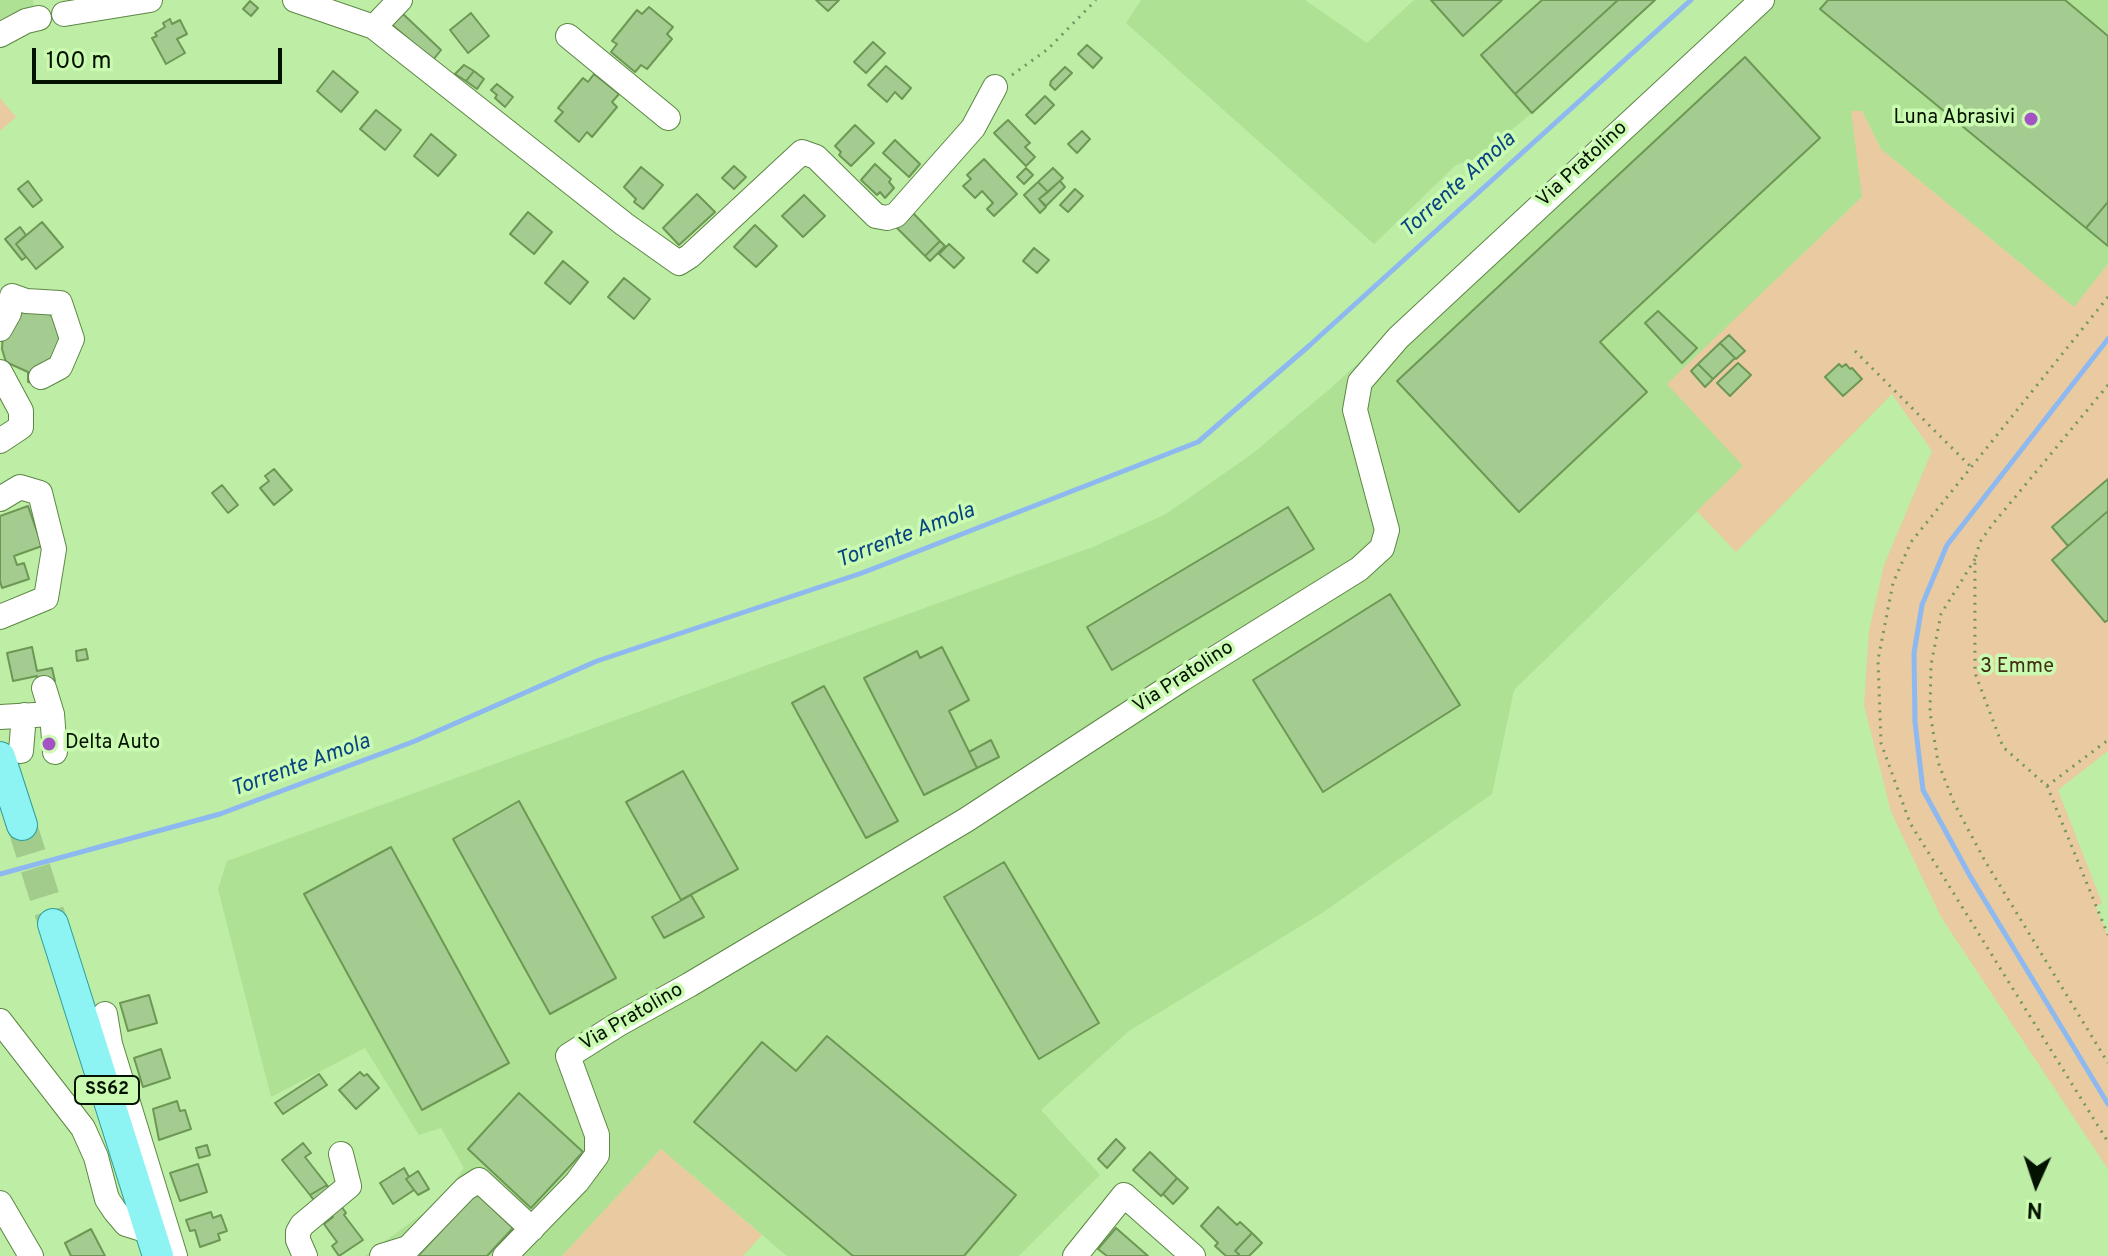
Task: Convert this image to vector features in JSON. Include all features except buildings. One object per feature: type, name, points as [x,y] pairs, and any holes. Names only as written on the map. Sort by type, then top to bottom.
[{"type":"main road","points":[[11,754],[22,825]]},
{"type":"main road","name":"SS62","points":[[53,924],[155,1244]]},
{"type":"street","points":[[74,9],[150,0]]},
{"type":"street","points":[[295,0],[374,27],[624,224],[679,263],[802,152],[816,157],[876,216],[887,218],[896,215],[973,128],[995,87]]},
{"type":"street","points":[[374,27],[400,0]]},
{"type":"street","name":"Via Pratolino","points":[[505,1256],[577,1182],[597,1155],[597,1135],[568,1056],[966,820],[1182,679],[1359,569],[1382,548],[1387,530],[1355,410],[1360,382],[1398,338],[1762,0]]},
{"type":"street","points":[[0,35],[31,13]]},
{"type":"street","points":[[568,36],[668,118]]},
{"type":"street","points":[[0,329],[9,313],[4,294]]},
{"type":"street","points":[[4,294],[26,301],[60,303],[72,339],[60,367],[41,377]]},
{"type":"street","points":[[0,372],[21,411],[21,427],[0,441]]},
{"type":"street","points":[[0,499],[20,487],[40,493],[54,549],[46,598],[0,617]]},
{"type":"street","points":[[44,688],[52,714],[55,752]]},
{"type":"street","points":[[11,754],[12,716],[52,714]]},
{"type":"street","points":[[105,1014],[110,1044],[175,1256]]},
{"type":"street","points":[[0,1021],[83,1128],[96,1157],[107,1199],[115,1211],[126,1224],[155,1244]]},
{"type":"street","points":[[305,1256],[298,1240],[302,1225],[349,1186],[341,1154]]},
{"type":"street","points":[[382,1256],[408,1248],[465,1189],[479,1180],[532,1229]]},
{"type":"street","points":[[1075,1256],[1124,1195],[1193,1256]]},
{"type":"street","points":[[0,1203],[31,1256]]},
{"type":"path","points":[[995,87],[1048,49],[1096,0]]},
{"type":"path","points":[[2108,297],[1911,542],[1893,583],[1878,660],[1881,743],[1910,823],[2108,1142]]},
{"type":"path","points":[[1855,351],[1971,467]]},
{"type":"path","points":[[2108,385],[1980,542],[1975,559],[1941,614],[1931,665],[1930,712],[1938,762],[1954,803],[1985,861],[2108,1063]]},
{"type":"path","points":[[1975,559],[1975,673],[2003,747],[2047,786],[2108,935]]},
{"type":"path","points":[[2047,786],[2108,740]]},
{"type":"shaded area","points":[[0,0],[33,0],[34,10],[0,28]]},
{"type":"shaded area","points":[[1141,0],[1305,0],[1367,43],[1414,0],[1655,0],[1532,113],[1476,159],[1456,165],[1374,244],[1126,23]]},
{"type":"shaded area","points":[[1753,0],[2108,0],[2108,264],[2074,307],[1881,149],[1862,111],[1862,197],[1668,384],[1744,466],[1514,690],[1492,794],[1322,913],[1129,1031],[1041,1110],[1100,1175],[1019,1256],[787,1256],[661,1149],[562,1256],[365,1256],[441,1200],[464,1168],[441,1128],[419,1135],[365,1048],[271,1097],[218,889],[227,861],[1093,547],[1166,514],[1252,454],[1331,388]]},
{"type":"green space","points":[[0,98],[16,117],[0,131]]},
{"type":"green space","name":"3 Emme","points":[[1851,111],[1862,111],[1881,149],[2074,307],[2108,264],[2108,479],[2052,526],[2068,546],[2052,560],[2105,622],[2108,620],[2108,751],[2058,790],[2102,903],[2096,907],[2108,935],[2108,1169],[1941,917],[1891,812],[1864,705],[1869,631],[1884,565],[1932,451],[1892,394],[1736,552],[1697,511],[1743,466],[1667,384],[1862,197]]},
{"type":"green space","points":[[661,1149],[762,1235],[743,1256],[562,1256]]},
{"type":"waterway","name":"Torrente Amola","points":[[0,874],[220,814],[415,741],[597,661],[862,573],[1198,442],[1310,345],[1691,0]]},
{"type":"waterway","points":[[2108,339],[1947,545],[1922,605],[1914,653],[1915,722],[1923,790],[1970,876],[2108,1104]]},
{"type":"tunnel","points":[[22,825],[53,924]]},
{"type":"place","name":"Luna Abrasivi","points":[[2031,119]]},
{"type":"place","name":"Delta Auto","points":[[49,744]]}]
